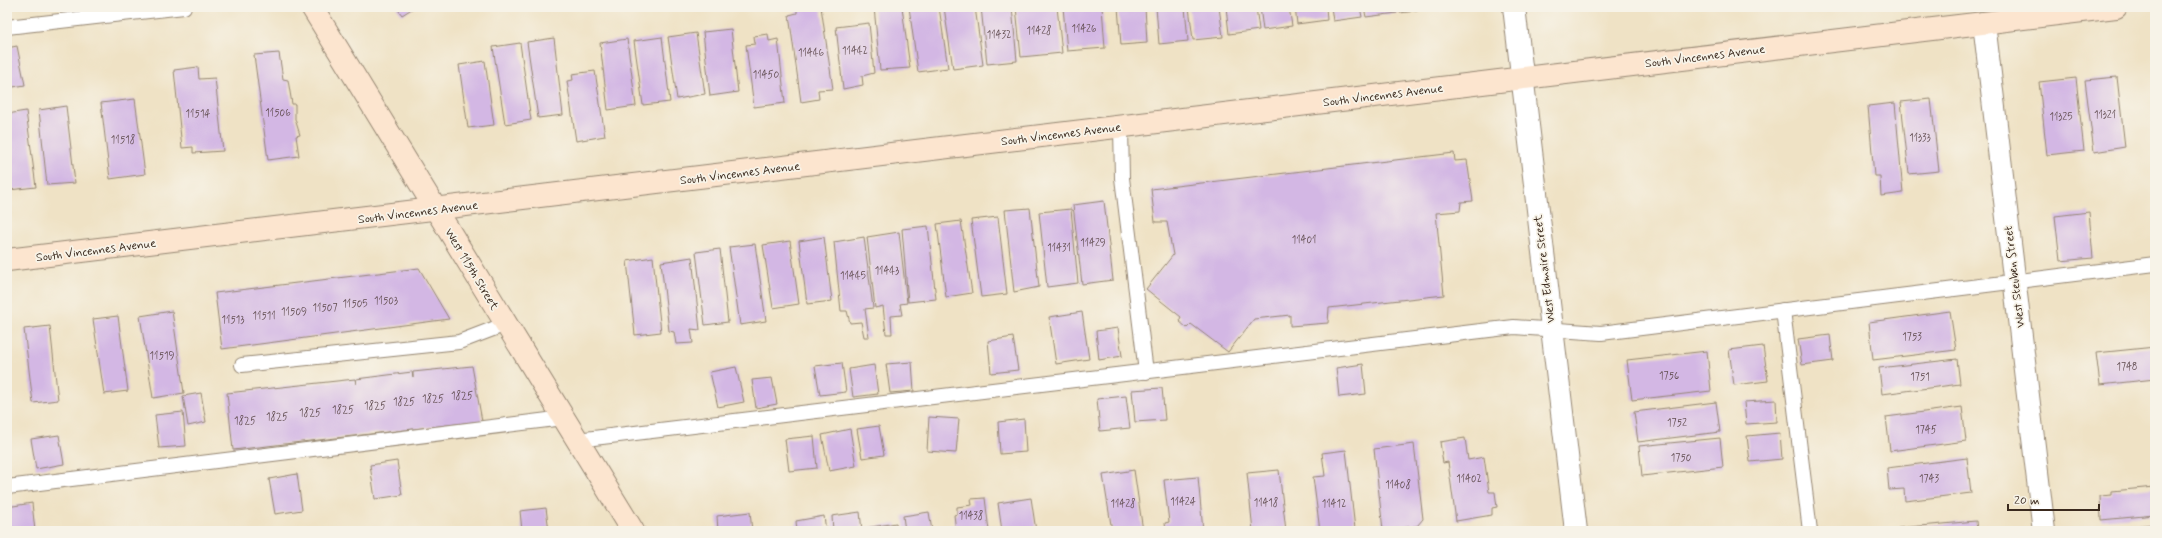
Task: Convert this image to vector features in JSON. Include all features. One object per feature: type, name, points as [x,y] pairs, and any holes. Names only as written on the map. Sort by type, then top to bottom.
[{"type":"main road","name":"West 115th Street","points":[[312,7],[633,531]]},
{"type":"main road","name":"South Vincennes Avenue","points":[[7,260],[2116,7]]},
{"type":"street","name":"West Edmaire Street","points":[[1514,7],[1521,79],[1576,531]]},
{"type":"street","name":"West Steuben Street","points":[[1984,23],[2044,531]]},
{"type":"lane","points":[[7,26],[184,7]]},
{"type":"lane","points":[[1121,127],[1122,178],[1146,372]]},
{"type":"lane","points":[[577,440],[1514,327],[1601,333],[2155,264]]},
{"type":"lane","points":[[1782,310],[1810,531]]},
{"type":"lane","points":[[242,365],[459,342],[506,324]]},
{"type":"lane","points":[[7,487],[564,418]]},
{"type":"building","points":[[396,7],[415,7],[402,15]]},
{"type":"building","points":[[797,7],[821,7],[833,89],[818,90],[819,99],[801,102],[789,15],[797,13]]},
{"type":"building","points":[[874,7],[902,7],[910,68],[880,70]]},
{"type":"building","points":[[909,7],[939,7],[948,68],[918,72]]},
{"type":"building","points":[[944,7],[975,7],[983,65],[953,69]]},
{"type":"building","points":[[981,7],[1012,7],[1017,61],[987,64]]},
{"type":"building","points":[[1016,7],[1057,7],[1062,53],[1021,57]]},
{"type":"building","points":[[1063,7],[1102,7],[1105,48],[1067,51]]},
{"type":"building","points":[[1118,7],[1145,7],[1147,43],[1121,45]]},
{"type":"building","points":[[1156,7],[1185,7],[1188,41],[1159,44]]},
{"type":"building","points":[[1189,7],[1219,7],[1223,37],[1193,40]]},
{"type":"building","points":[[1226,7],[1256,7],[1259,30],[1229,34]]},
{"type":"building","points":[[1260,7],[1289,7],[1292,26],[1263,30]]},
{"type":"building","points":[[1295,7],[1326,7],[1327,20],[1297,24]]},
{"type":"building","points":[[1331,7],[1360,7],[1362,17],[1333,21]]},
{"type":"building","points":[[1364,7],[1396,7],[1397,13],[1366,17]]},
{"type":"building","points":[[1399,7],[1430,7],[1430,9],[1400,13]]},
{"type":"building","points":[[869,23],[874,73],[862,76],[863,85],[843,89],[836,27]]},
{"type":"building","points":[[731,29],[738,92],[710,96],[703,32]]},
{"type":"building","points":[[696,33],[705,94],[677,99],[668,37]]},
{"type":"building","points":[[768,34],[769,41],[778,39],[785,103],[754,107],[746,45],[755,44],[754,36]]},
{"type":"building","points":[[662,37],[670,102],[643,105],[634,41]]},
{"type":"building","points":[[554,38],[563,115],[538,118],[527,42]]},
{"type":"building","points":[[627,39],[636,106],[608,110],[600,43]]},
{"type":"building","points":[[520,43],[531,120],[505,124],[493,47]]},
{"type":"building","points":[[17,46],[25,85],[7,88],[7,48]]},
{"type":"building","points":[[279,53],[283,79],[288,80],[292,104],[295,104],[295,119],[300,135],[296,136],[299,156],[268,160],[254,55]]},
{"type":"building","points":[[485,61],[494,125],[468,128],[459,65]]},
{"type":"building","points":[[198,67],[199,79],[215,78],[223,151],[193,153],[193,147],[182,148],[174,70]]},
{"type":"building","points":[[595,71],[605,136],[576,141],[567,81],[573,80],[572,74]]},
{"type":"building","points":[[2117,77],[2125,147],[2094,152],[2085,80]]},
{"type":"building","points":[[2076,78],[2084,151],[2047,155],[2039,82]]},
{"type":"building","points":[[135,99],[145,174],[110,179],[101,103]]},
{"type":"building","points":[[1931,99],[1939,171],[1909,174],[1901,102]]},
{"type":"building","points":[[1895,103],[1903,193],[1881,196],[1880,176],[1874,176],[1868,106]]},
{"type":"building","points":[[66,106],[75,183],[47,185],[39,110]]},
{"type":"building","points":[[26,111],[36,187],[9,190],[7,177],[7,114]]},
{"type":"building","points":[[1454,153],[1455,161],[1467,160],[1473,201],[1461,202],[1460,211],[1436,213],[1444,295],[1329,308],[1328,323],[1290,326],[1290,315],[1254,319],[1228,352],[1191,324],[1187,328],[1179,321],[1181,317],[1146,289],[1173,255],[1167,222],[1155,222],[1151,189]]},
{"type":"building","points":[[1104,201],[1113,280],[1082,284],[1073,205]]},
{"type":"building","points":[[1030,208],[1039,287],[1014,292],[1005,210]]},
{"type":"building","points":[[1071,209],[1078,283],[1047,287],[1039,212]]},
{"type":"building","points":[[2089,212],[2093,258],[2060,261],[2055,216]]},
{"type":"building","points":[[998,217],[1007,294],[981,297],[971,220]]},
{"type":"building","points":[[961,221],[972,293],[946,297],[937,224]]},
{"type":"building","points":[[928,226],[936,299],[908,302],[902,229]]},
{"type":"building","points":[[899,232],[907,303],[900,304],[902,315],[891,316],[892,334],[886,334],[883,306],[875,308],[867,237]]},
{"type":"building","points":[[824,237],[832,301],[807,304],[799,241]]},
{"type":"building","points":[[864,237],[873,308],[865,309],[869,337],[864,337],[861,322],[850,323],[847,311],[841,311],[834,242]]},
{"type":"building","points":[[790,241],[799,304],[773,308],[763,245]]},
{"type":"building","points":[[755,244],[766,321],[740,325],[729,247]]},
{"type":"building","points":[[720,249],[728,322],[705,325],[696,252]]},
{"type":"building","points":[[653,257],[661,332],[635,335],[627,261]]},
{"type":"building","points":[[692,257],[700,330],[691,329],[693,343],[676,344],[674,332],[669,331],[661,262]]},
{"type":"building","points":[[419,268],[449,319],[222,349],[215,293]]},
{"type":"building","points":[[172,311],[184,393],[153,398],[140,316]]},
{"type":"building","points":[[1950,311],[1956,350],[1873,360],[1869,322]]},
{"type":"building","points":[[1082,312],[1089,359],[1056,364],[1049,317]]},
{"type":"building","points":[[118,316],[128,391],[104,394],[93,319]]},
{"type":"building","points":[[50,326],[58,400],[33,403],[24,329]]},
{"type":"building","points":[[1118,328],[1122,356],[1099,360],[1096,331]]},
{"type":"building","points":[[1830,335],[1833,361],[1802,365],[1798,339]]},
{"type":"building","points":[[1013,337],[1018,370],[991,373],[988,341]]},
{"type":"building","points":[[1763,346],[1768,381],[1734,385],[1729,350]]},
{"type":"building","points":[[2155,347],[2155,379],[2100,385],[2096,353]]},
{"type":"building","points":[[1707,351],[1711,391],[1632,400],[1627,360]]},
{"type":"building","points":[[1957,359],[1960,384],[1882,394],[1879,368]]},
{"type":"building","points":[[912,362],[914,391],[890,393],[886,364]]},
{"type":"building","points":[[842,363],[846,392],[820,395],[815,366]]},
{"type":"building","points":[[1363,364],[1366,394],[1339,397],[1336,368]]},
{"type":"building","points":[[874,365],[878,394],[853,397],[849,369]]},
{"type":"building","points":[[472,366],[482,421],[233,450],[227,393],[355,379],[356,384],[356,379],[412,372],[413,377],[413,372]]},
{"type":"building","points":[[736,367],[744,402],[718,407],[710,372]]},
{"type":"building","points":[[772,378],[777,404],[756,408],[752,380]]},
{"type":"building","points":[[1162,388],[1165,420],[1135,422],[1132,390]]},
{"type":"building","points":[[201,393],[206,422],[188,426],[183,396]]},
{"type":"building","points":[[1126,396],[1130,428],[1100,431],[1097,399]]},
{"type":"building","points":[[1776,400],[1777,422],[1746,424],[1744,402]]},
{"type":"building","points":[[1716,402],[1720,432],[1638,442],[1634,412]]},
{"type":"building","points":[[1962,407],[1966,441],[1890,451],[1886,417]]},
{"type":"building","points":[[183,412],[186,446],[159,448],[155,415]]},
{"type":"building","points":[[929,417],[959,419],[956,453],[927,451]]},
{"type":"building","points":[[1024,419],[1026,452],[1000,454],[998,422]]},
{"type":"building","points":[[879,426],[884,455],[862,458],[857,429]]},
{"type":"building","points":[[850,429],[856,466],[829,471],[822,435]]},
{"type":"building","points":[[1780,433],[1782,459],[1750,462],[1747,436]]},
{"type":"building","points":[[59,435],[64,464],[36,469],[31,439]]},
{"type":"building","points":[[814,436],[817,468],[789,471],[785,439]]},
{"type":"building","points":[[1465,438],[1468,460],[1484,457],[1489,492],[1495,492],[1497,507],[1492,508],[1492,515],[1456,521],[1448,462],[1443,463],[1440,442]]},
{"type":"building","points":[[1720,438],[1723,467],[1642,476],[1639,446]]},
{"type":"building","points":[[1414,444],[1423,519],[1417,526],[1383,530],[1374,449]]},
{"type":"building","points":[[1346,450],[1355,529],[1320,531],[1313,477],[1325,476],[1322,453]]},
{"type":"building","points":[[1967,458],[1971,493],[1905,501],[1904,489],[1889,490],[1887,468]]},
{"type":"building","points":[[397,461],[402,495],[375,499],[370,465]]},
{"type":"building","points":[[1134,470],[1143,531],[1112,531],[1103,475]]},
{"type":"building","points":[[1279,470],[1286,531],[1253,531],[1247,473]]},
{"type":"building","points":[[297,474],[302,510],[275,514],[269,479]]},
{"type":"building","points":[[1198,477],[1203,531],[1166,531],[1165,523],[1169,522],[1164,480]]},
{"type":"building","points":[[2155,487],[2155,515],[2101,520],[2100,496],[2112,495],[2112,491]]},
{"type":"building","points":[[985,498],[989,531],[956,531],[954,515],[957,514],[957,507],[972,505],[971,499]]},
{"type":"building","points":[[1031,498],[1036,531],[1002,531],[998,503]]},
{"type":"building","points":[[32,503],[35,531],[8,531],[7,507]]},
{"type":"building","points":[[546,508],[549,531],[522,531],[520,511]]},
{"type":"building","points":[[750,512],[752,531],[718,531],[717,516]]},
{"type":"building","points":[[860,512],[862,531],[833,531],[832,516]]},
{"type":"building","points":[[929,512],[932,531],[905,531],[903,516]]},
{"type":"building","points":[[824,516],[826,531],[797,531],[796,521]]},
{"type":"building","points":[[1976,521],[1977,531],[1899,531],[1898,528]]},
{"type":"building","points":[[896,523],[897,531],[865,531],[865,528]]},
{"type":"building","points":[[2155,524],[2155,531],[2105,531],[2104,529]]}]
